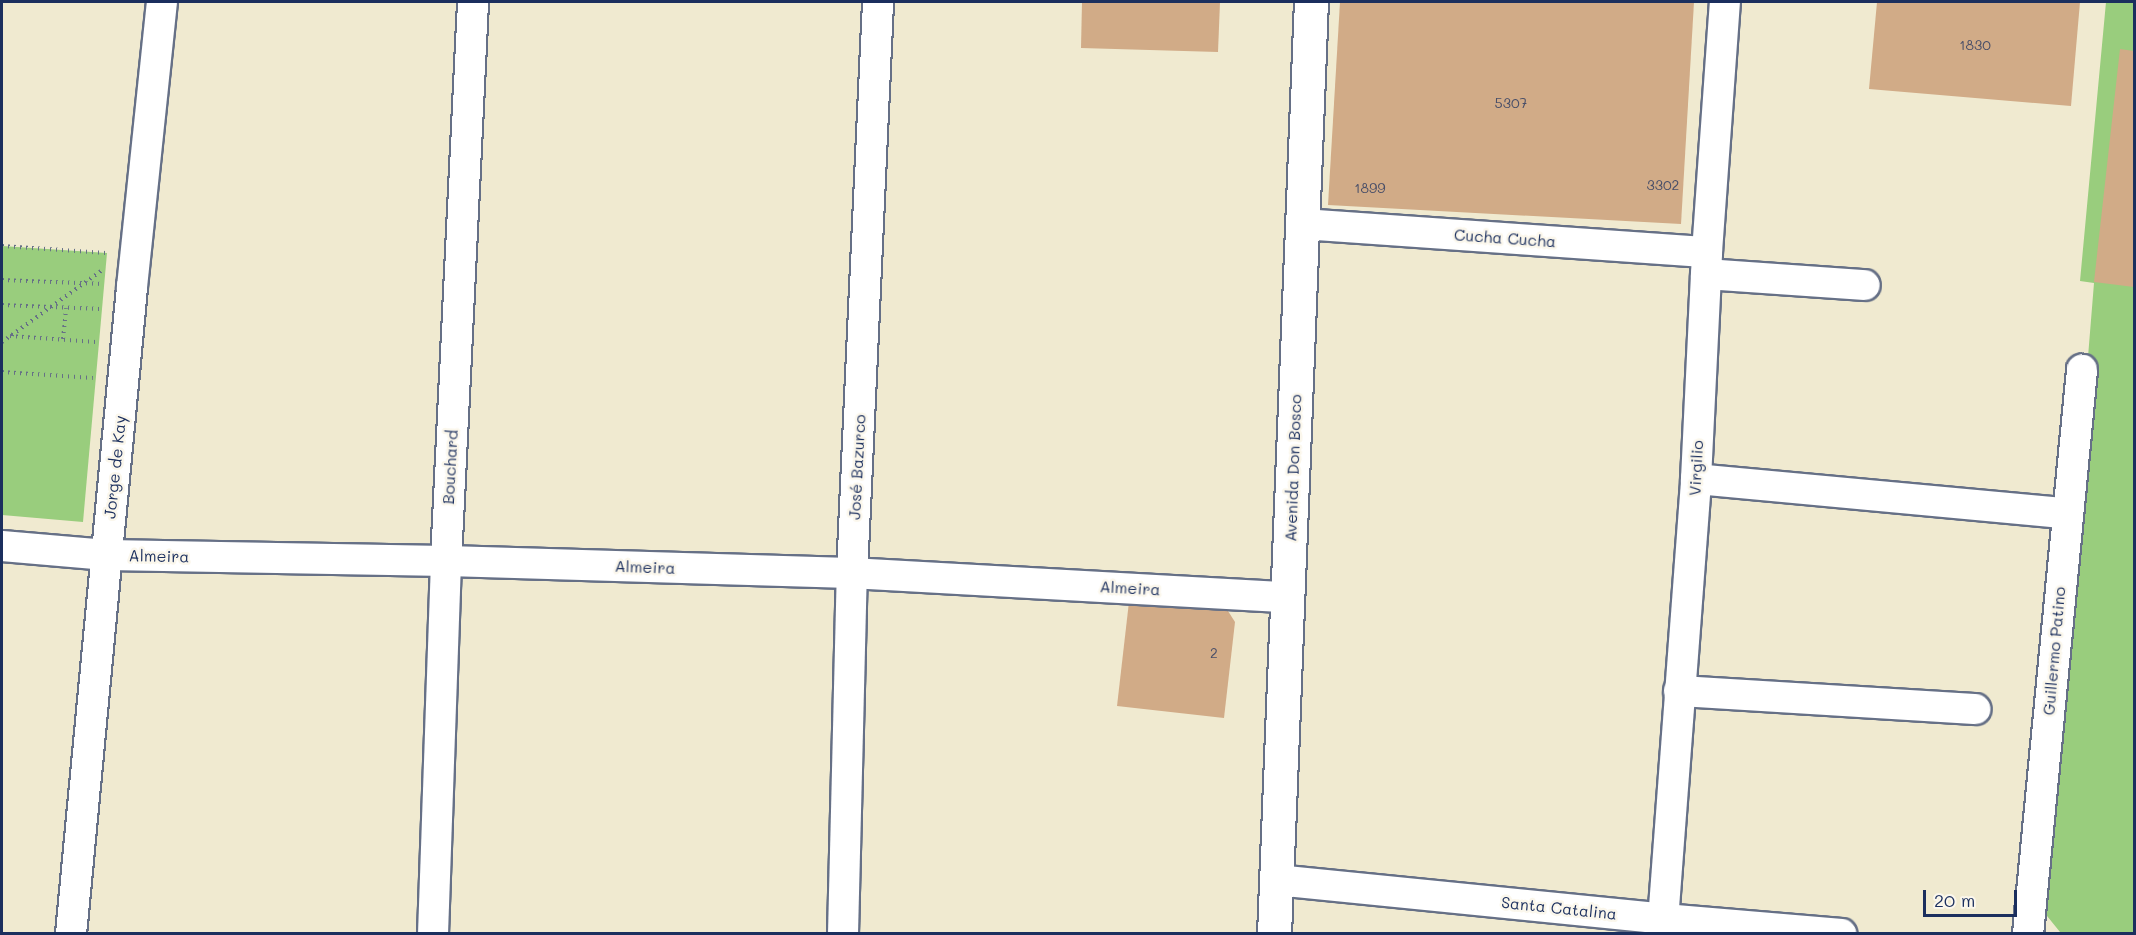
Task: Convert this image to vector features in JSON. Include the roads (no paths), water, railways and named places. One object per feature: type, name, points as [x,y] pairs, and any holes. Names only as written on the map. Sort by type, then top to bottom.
[{"type":"main road","name":"Avenida Don Bosco","points":[[1274,933],[1311,2]]},
{"type":"street","name":"Jorge de Kay","points":[[71,933],[124,380],[131,299],[131,254],[162,2]]},
{"type":"street","name":"Bouchard","points":[[433,933],[446,561],[473,2]]},
{"type":"street","name":"José Bazurco","points":[[843,933],[852,573],[878,2]]},
{"type":"street","name":"Virgilio","points":[[1663,926],[1696,479],[1706,263],[1725,2]]},
{"type":"street","name":"Cucha Cucha","points":[[1303,224],[1706,263],[1865,285]]},
{"type":"street","name":"Guillermo Patino","points":[[2028,933],[2066,513],[2082,370]]},
{"type":"street","points":[[1696,479],[2066,513]]},
{"type":"street","name":"Almeira","points":[[2,546],[106,555],[446,561],[852,573],[1288,597]]},
{"type":"street","points":[[1679,691],[1975,709]]},
{"type":"street","name":"Santa Catalina","points":[[1276,880],[1663,926],[1841,933]]}]
